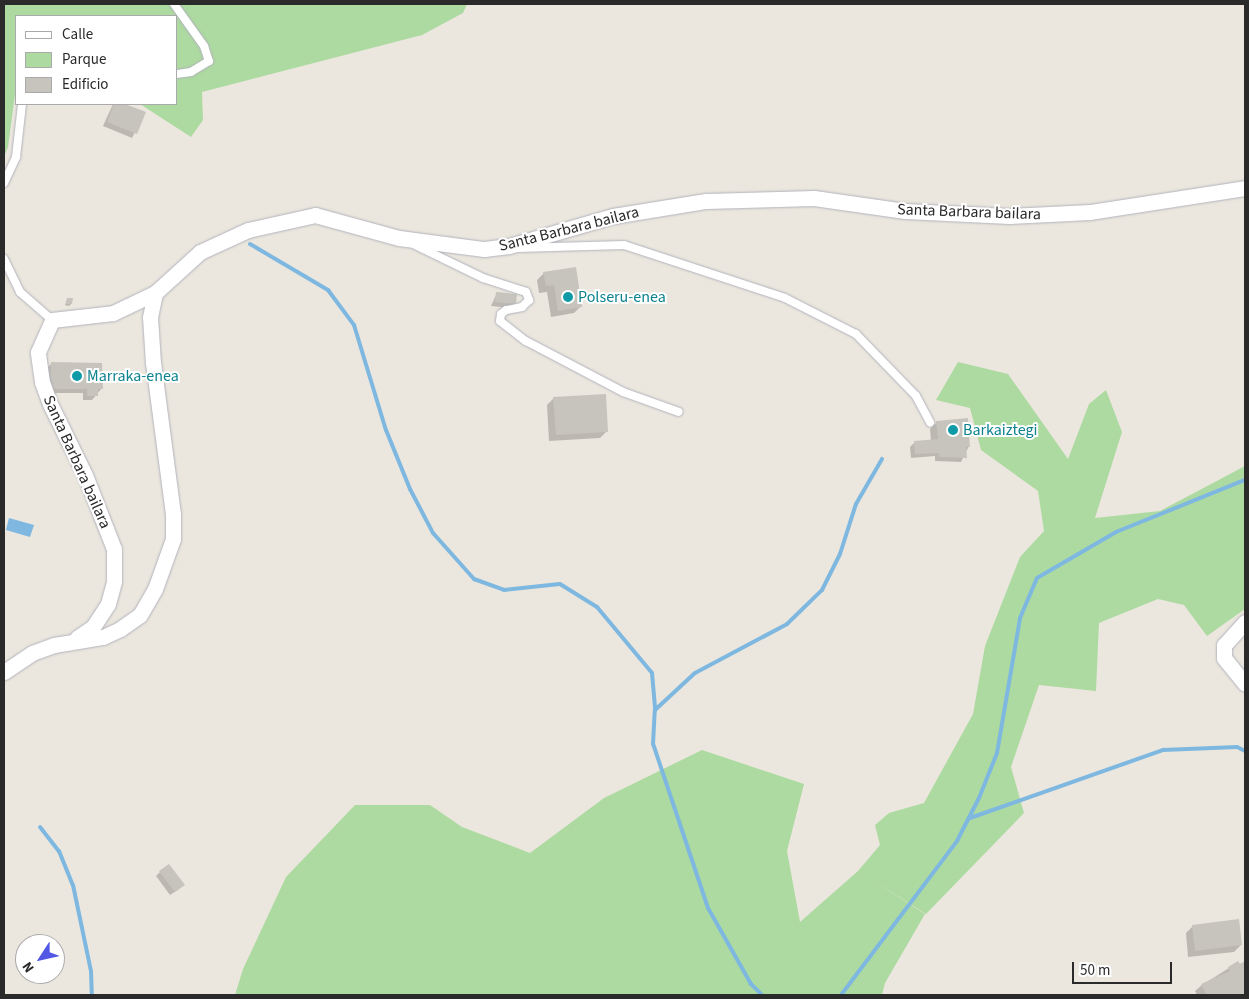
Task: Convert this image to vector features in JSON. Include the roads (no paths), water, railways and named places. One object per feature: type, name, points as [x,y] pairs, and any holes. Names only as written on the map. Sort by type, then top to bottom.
[{"type":"street","name":"Santa Barbara bailara","points":[[76,639],[93,627],[103,615],[114,581],[114,549],[89,484],[42,382],[38,352],[52,320],[113,313],[155,293],[174,273],[218,242],[295,217],[315,215],[399,238],[484,249],[509,246],[613,216],[706,201],[814,198],[905,212],[1009,216],[1090,212],[1245,188]]},
{"type":"street","points":[[4,672],[32,653],[76,639],[104,637],[140,615],[166,561],[173,538],[173,514],[153,363],[150,317],[155,293]]},
{"type":"street","points":[[1245,622],[1224,645],[1224,658],[1245,684]]},
{"type":"lane","points":[[174,4],[204,46],[209,61],[197,70],[178,74]]},
{"type":"lane","points":[[4,183],[16,156],[22,105]]},
{"type":"lane","points":[[399,238],[484,278],[526,292],[529,300],[522,306],[501,314],[500,321],[509,330],[623,392],[679,412]]},
{"type":"lane","points":[[509,246],[528,249],[624,245],[785,298],[856,334],[916,396],[930,422]]},
{"type":"lane","points":[[4,259],[20,292],[52,320]]},
{"type":"water","points":[[9,518],[34,525],[30,537],[6,530]]},
{"type":"waterway","points":[[250,244],[328,290],[354,325],[386,430],[410,489],[433,533],[474,579],[504,590],[560,584],[597,607],[652,673],[655,710]]},
{"type":"waterway","points":[[762,995],[751,984],[708,908],[653,744],[655,710],[695,673],[787,624],[822,590],[840,554],[856,504],[882,459]]},
{"type":"waterway","points":[[841,995],[957,841],[979,798],[997,753],[1020,618],[1037,578],[1116,532],[1245,480]]},
{"type":"waterway","points":[[970,818],[1163,750],[1237,747],[1245,751]]},
{"type":"waterway","points":[[40,827],[59,851],[73,885],[91,971],[92,995]]},
{"type":"place","name":"Polseru-enea","points":[[568,297]]},
{"type":"place","name":"Marraka-enea","points":[[77,376]]},
{"type":"place","name":"Barkaiztegi","points":[[953,430]]}]
